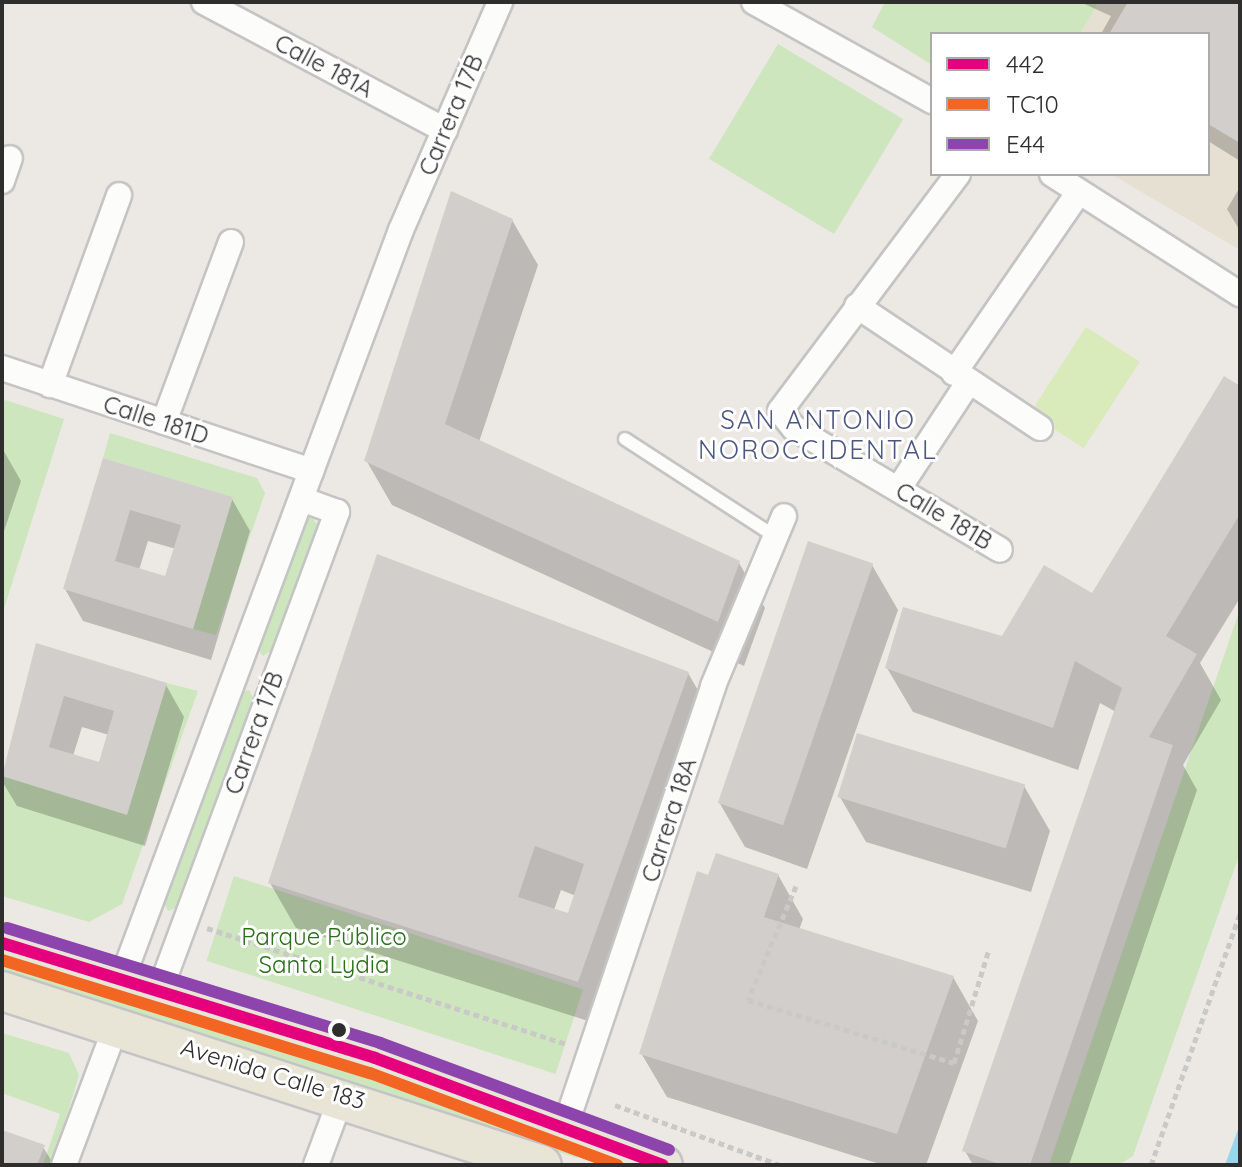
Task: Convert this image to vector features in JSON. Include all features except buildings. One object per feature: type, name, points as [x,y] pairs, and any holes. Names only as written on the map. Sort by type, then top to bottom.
[{"type":"main road","name":"Avenida Calle 183","points":[[2,943],[160,990],[565,1127],[663,1165]]},
{"type":"main road","name":"Avenida Calle 183","points":[[2,991],[342,1095],[542,1165]]},
{"type":"street","name":"Calle 181A","points":[[204,2],[445,130]]},
{"type":"street","name":"Carrera 17B","points":[[122,979],[311,471],[445,130],[500,2]]},
{"type":"street","points":[[754,2],[930,100]]},
{"type":"street","points":[[956,176],[857,306],[1040,428]]},
{"type":"street","points":[[1055,176],[1240,294]]},
{"type":"street","points":[[899,488],[961,378],[1079,192]]},
{"type":"street","points":[[50,385],[119,195]]},
{"type":"street","points":[[164,422],[231,242]]},
{"type":"street","name":"Calle 181B","points":[[857,306],[786,398],[780,411],[794,428],[1000,550]]},
{"type":"street","name":"Calle 181D","points":[[2,368],[311,471]]},
{"type":"street","name":"Carrera 17B","points":[[160,990],[337,512],[301,499]]},
{"type":"street","name":"Carrera 18A","points":[[565,1127],[713,686],[780,526]]},
{"type":"street","points":[[238,667],[274,680]]},
{"type":"street","points":[[64,1165],[116,1026]]},
{"type":"street","points":[[316,1165],[342,1095]]},
{"type":"lane","points":[[625,439],[780,526]]},
{"type":"path","points":[[796,886],[748,1000],[954,1063],[989,949]]},
{"type":"path","points":[[1151,1165],[1240,914]]},
{"type":"path","points":[[185,921],[591,1052]]},
{"type":"path","points":[[615,1105],[780,1165]]},
{"type":"shaded area","points":[[1099,2],[1240,2],[1240,250],[1114,176],[1210,176],[1210,32],[1081,32]]},
{"type":"green space","points":[[885,2],[1099,2],[1081,32],[930,32],[930,64],[872,27]]},
{"type":"green space","points":[[778,44],[903,119],[834,234],[709,159]]},
{"type":"green space","points":[[1086,327],[1140,362],[1084,448],[1030,413]]},
{"type":"green space","points":[[2,399],[64,419],[2,615]]},
{"type":"green space","points":[[110,433],[257,478],[265,493],[216,635],[193,629],[233,497],[103,458]]},
{"type":"green space","points":[[312,517],[318,526],[272,650],[263,656],[257,648],[304,519]]},
{"type":"green space","points":[[1240,609],[1240,853],[1133,1156],[1118,1165],[1049,1165]]},
{"type":"green space","points":[[167,683],[198,691],[122,904],[89,922],[2,896],[2,776],[127,814]]},
{"type":"green space","points":[[249,690],[254,700],[178,907],[168,911],[163,901],[241,692]]},
{"type":"green space","name":"Parque Público Santa Lydia","points":[[234,876],[583,989],[556,1074],[206,961]]},
{"type":"green space","points":[[2,961],[221,1027],[580,1151],[577,1158],[2,969]]},
{"type":"green space","points":[[2,1033],[69,1053],[79,1075],[52,1165],[43,1165],[60,1114],[2,1093]]},
{"type":"water","points":[[1240,1124],[1240,1165],[1225,1165]]},
{"type":"transit line","name":"E44","points":[[7,928],[380,1043],[669,1150]]},
{"type":"transit line","name":"442","points":[[2,943],[375,1058],[663,1165]]},
{"type":"transit line","name":"TC10","points":[[2,960],[370,1073],[617,1165]]},
{"type":"district","name":"SAN ANTONIO NOROCCIDENTAL","points":[[818,435]]}]
